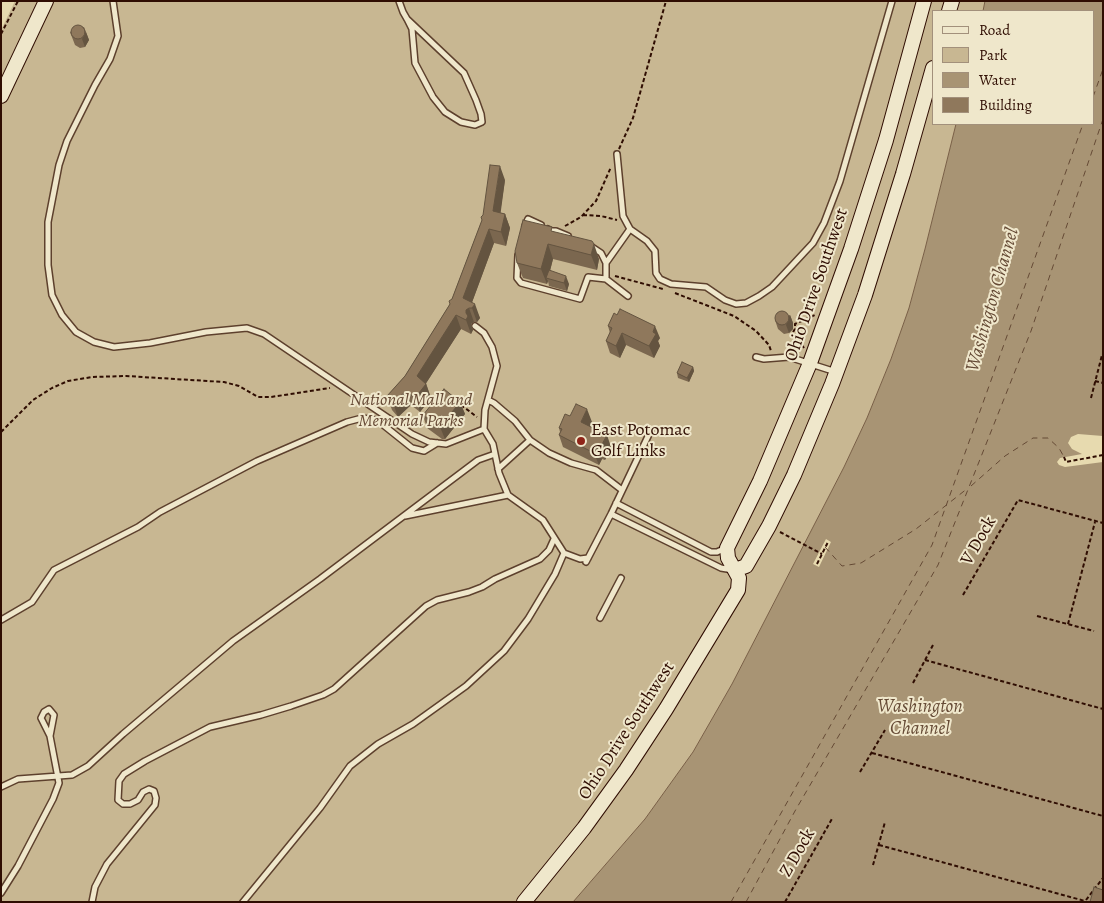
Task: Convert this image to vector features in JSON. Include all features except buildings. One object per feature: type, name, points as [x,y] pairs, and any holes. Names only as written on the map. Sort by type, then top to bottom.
[{"type":"street","points":[[1,96],[46,1]]},
{"type":"street","name":"Ohio Drive Southwest","points":[[524,902],[595,814],[656,724],[734,598],[739,583],[735,570],[728,558],[727,548],[760,481],[851,250],[886,140],[924,1]]},
{"type":"street","points":[[735,570],[746,566],[769,526],[794,475],[836,372],[868,286],[932,71]]},
{"type":"lane","points":[[113,1],[118,36],[110,59],[66,141],[59,165],[48,222],[48,265],[52,295],[62,315],[76,332],[94,342],[114,347],[150,343],[206,332],[247,328],[264,334],[412,434],[429,442],[446,444],[484,429]]},
{"type":"lane","points":[[399,1],[407,19],[412,29],[415,63],[432,97],[445,112],[461,122],[475,125],[482,122],[476,100],[464,73],[407,19]]},
{"type":"lane","points":[[617,154],[623,216],[630,229],[647,241],[655,251],[656,273],[660,279],[671,284],[706,286],[725,300],[736,304],[746,303],[772,287],[813,243],[824,223],[840,182],[892,1]]},
{"type":"lane","points":[[522,235],[528,219],[574,239]]},
{"type":"lane","points":[[606,263],[630,229]]},
{"type":"lane","points":[[583,243],[601,253],[606,263],[606,279]]},
{"type":"lane","points":[[520,244],[516,264],[516,278],[521,283],[580,299],[588,277],[606,279],[628,296]]},
{"type":"lane","points":[[475,326],[484,333],[492,347],[497,366],[488,400],[484,429],[493,444],[498,469],[508,495],[543,520],[564,553],[587,560],[651,430]]},
{"type":"lane","points":[[756,357],[808,357],[836,372]]},
{"type":"lane","points":[[488,400],[515,421],[530,440],[549,453],[571,463],[596,470],[622,490]]},
{"type":"lane","points":[[1,620],[32,602],[54,570],[138,527],[160,512],[257,460],[347,422],[370,418],[377,420],[412,448],[424,451],[437,443]]},
{"type":"lane","points":[[498,469],[530,440]]},
{"type":"lane","points":[[1,787],[18,779],[72,775],[88,766],[233,641],[268,618],[478,460],[495,454]]},
{"type":"lane","points":[[404,516],[508,495]]},
{"type":"lane","points":[[616,503],[711,552],[727,548]]},
{"type":"lane","points":[[611,514],[721,568],[735,570]]},
{"type":"lane","points":[[92,902],[95,888],[107,864],[155,804],[154,792],[149,789],[143,792],[138,800],[130,804],[123,804],[118,800],[119,781],[124,774],[145,760],[210,727],[261,716],[322,695],[334,688],[426,606],[438,600],[482,587],[495,579],[540,559],[549,550],[554,539]]},
{"type":"lane","points":[[243,902],[310,821],[350,766],[378,744],[413,724],[466,686],[504,651],[528,619],[555,574],[564,553]]},
{"type":"lane","points":[[600,618],[621,578]]},
{"type":"lane","points":[[1,893],[18,866],[59,784],[50,736]]},
{"type":"path","points":[[1,34],[18,1]]},
{"type":"path","points":[[556,231],[583,215],[596,201],[604,179],[633,118],[666,1]]},
{"type":"path","points":[[583,215],[601,216],[627,224]]},
{"type":"path","points":[[606,272],[684,295],[734,316],[756,331],[769,345],[774,358]]},
{"type":"path","points":[[808,357],[793,332],[795,324],[817,314]]},
{"type":"path","points":[[1090,398],[1102,355]]},
{"type":"path","points":[[1,432],[33,400],[52,388],[68,381],[92,377],[126,376],[224,382],[239,386],[258,397],[271,397],[329,388],[345,388]]},
{"type":"path","points":[[1095,381],[1103,383]]},
{"type":"path","points":[[456,402],[475,416],[485,418]]},
{"type":"path","points":[[1064,457],[1066,462],[1103,455]]},
{"type":"path","name":"V Dock","points":[[963,595],[1018,500],[1096,521]]},
{"type":"path","points":[[1068,624],[1096,521],[1103,523]]},
{"type":"path","points":[[769,526],[822,554]]},
{"type":"path","points":[[817,564],[828,542]]},
{"type":"path","points":[[1037,616],[1094,631]]},
{"type":"path","points":[[913,683],[934,643]]},
{"type":"path","points":[[925,660],[1103,709]]},
{"type":"path","points":[[860,772],[885,730]]},
{"type":"path","points":[[872,753],[1103,816]]},
{"type":"path","name":"Z Dock","points":[[785,902],[834,817]]},
{"type":"path","points":[[873,865],[885,822]]},
{"type":"path","points":[[879,845],[1085,902],[1103,878]]},
{"type":"green space","name":"National Mall and Memorial Parks","points":[[15,1],[985,1],[983,10],[932,10],[932,125],[956,125],[909,308],[867,418],[844,467],[732,684],[693,752],[645,819],[573,902],[1,902],[1,30]]},
{"type":"water","name":"Washington Channel","points":[[985,1],[1103,1],[1103,891],[1095,902],[573,902],[645,819],[693,752],[732,684],[844,467],[867,418],[909,308],[956,125],[1094,125],[1094,10],[983,10]]},
{"type":"pier","points":[[1078,434],[1103,436],[1103,462],[1065,467],[1059,465],[1057,462],[1060,458],[1082,454],[1072,449],[1068,443],[1071,437]]},
{"type":"pier","points":[[826,539],[831,542],[819,567],[813,564]]},
{"type":"ferry route","points":[[1094,94],[1103,69]]},
{"type":"ferry route","points":[[746,902],[795,811],[938,565],[1031,331],[1103,119]]},
{"type":"ferry route","points":[[731,902],[932,545],[1083,125]]},
{"type":"ferry route","points":[[971,486],[1005,456],[1033,438],[1048,438],[1059,448],[1064,457]]},
{"type":"ferry route","points":[[825,547],[842,566],[861,563],[916,529],[968,488]]},
{"type":"place","name":"East Potomac Golf Links","points":[[581,441]]}]
